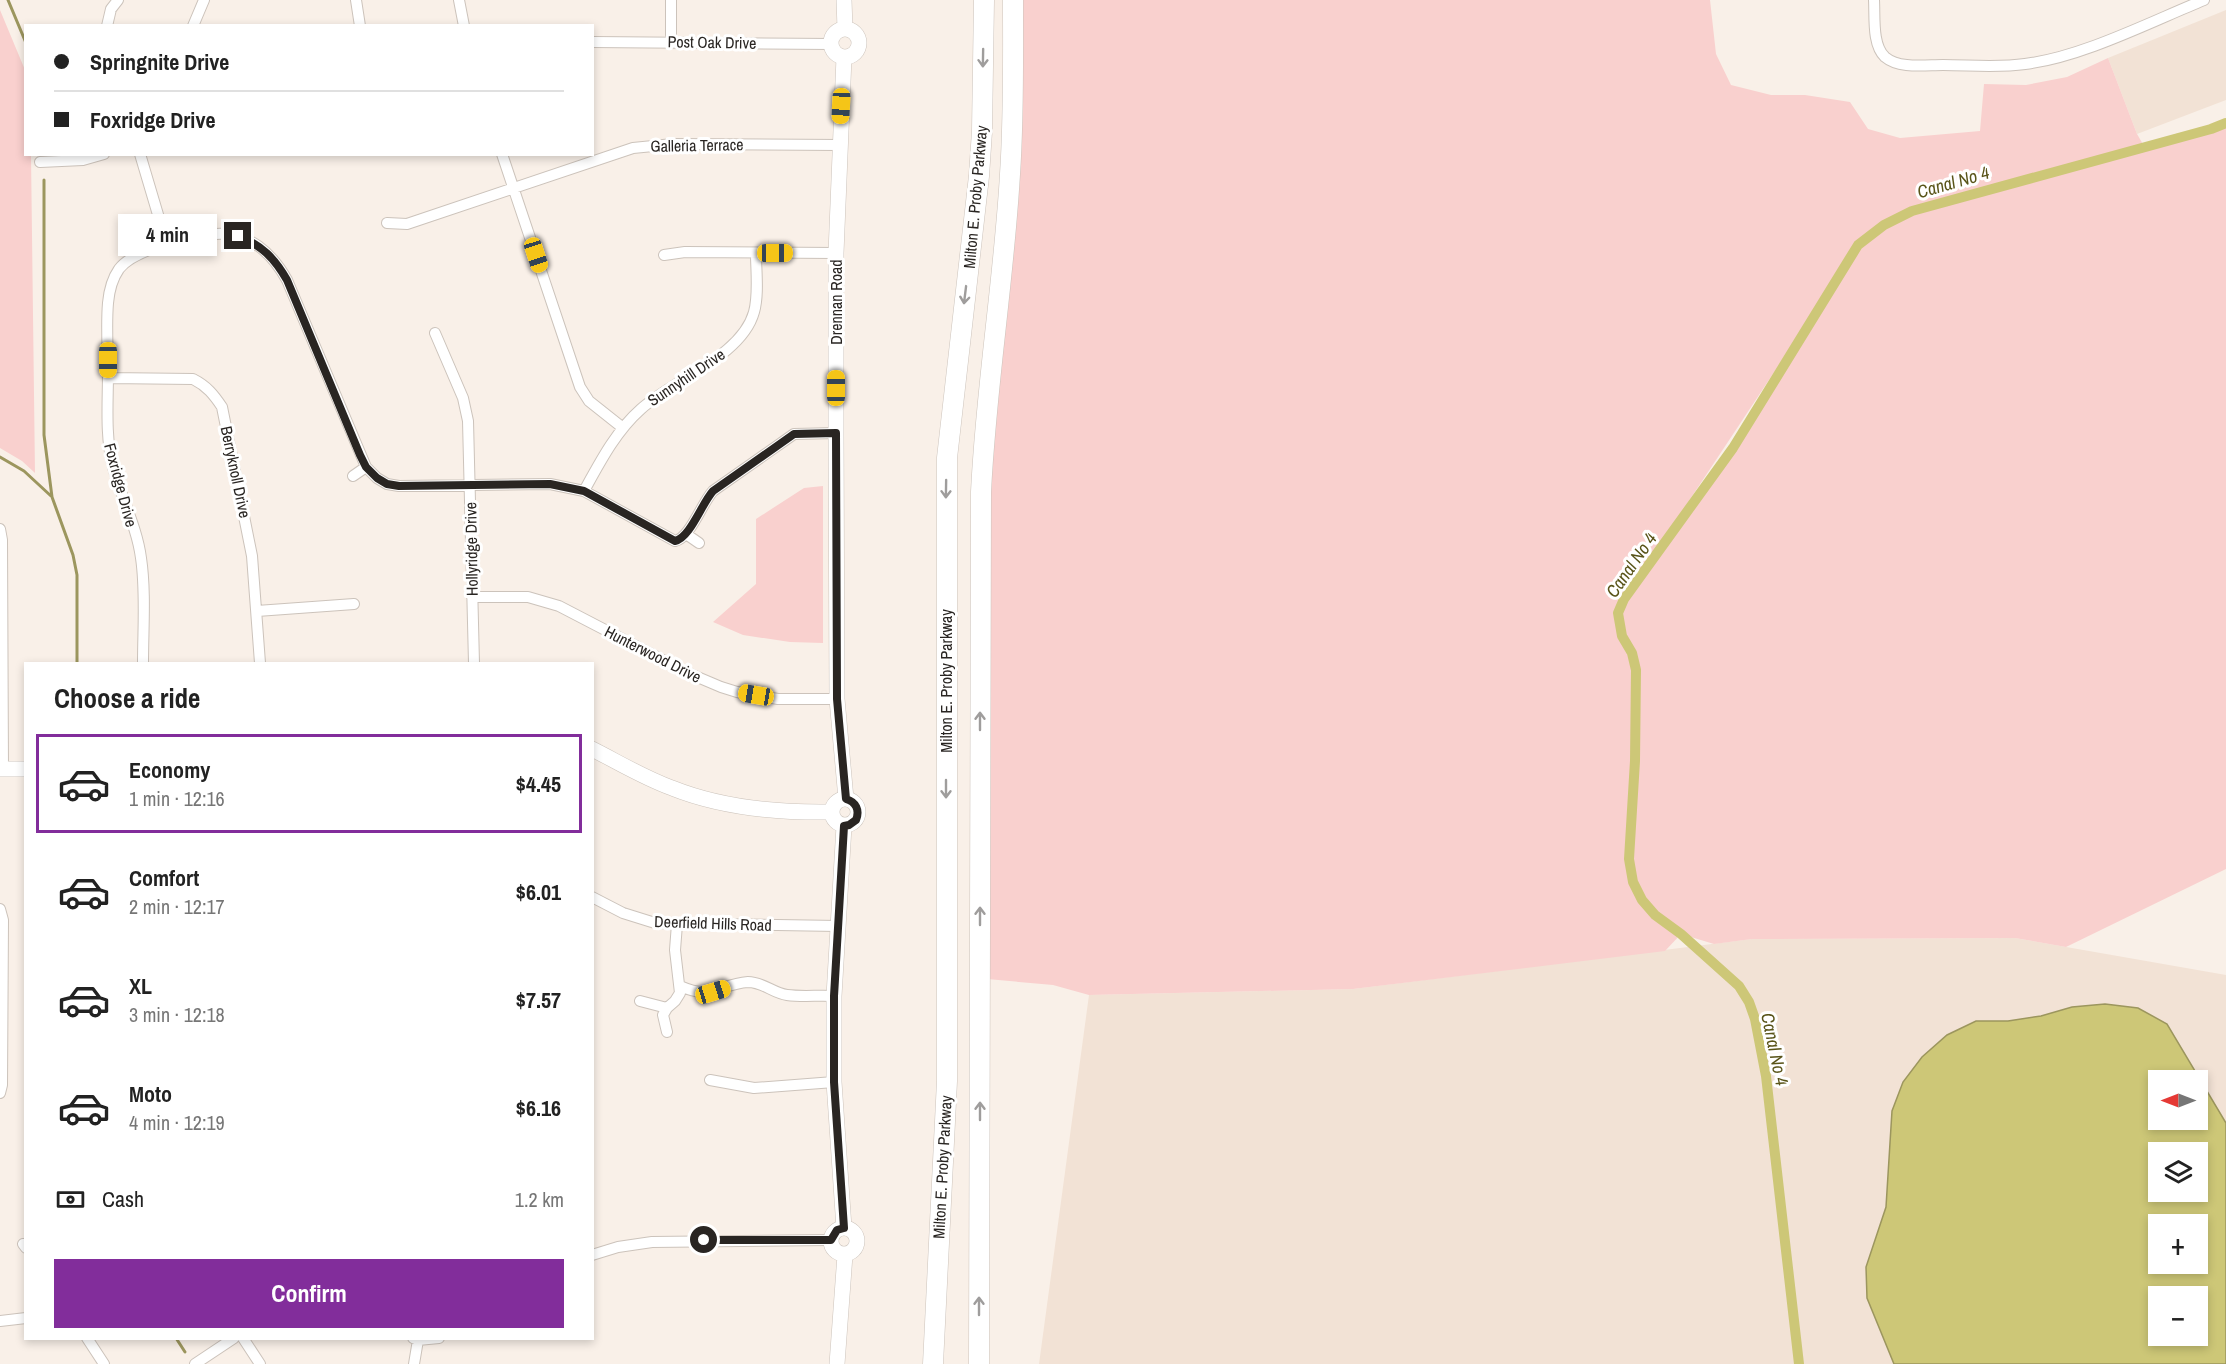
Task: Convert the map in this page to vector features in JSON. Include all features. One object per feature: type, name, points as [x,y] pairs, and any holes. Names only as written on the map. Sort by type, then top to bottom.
[{"type":"highway","name":"Milton E. Proby Parkway","points":[[933,1364],[947,1081],[946,492],[951,418],[979,176],[984,0]]},
{"type":"highway","name":"Milton E. Proby Parkway","points":[[979,1364],[981,492],[985,423],[1010,176],[1013,126],[1013,0]]},
{"type":"street","points":[[107,24],[111,9],[117,0]]},
{"type":"street","points":[[194,24],[204,0]]},
{"type":"street","points":[[356,0],[360,24]]},
{"type":"street","points":[[459,0],[464,24]]},
{"type":"street","points":[[671,0],[671,42]]},
{"type":"street","points":[[844,0],[845,30]]},
{"type":"street","points":[[1874,0],[1876,33],[1883,55],[1890,60],[1908,65],[2023,65],[2086,48],[2204,0]]},
{"type":"street","points":[[845,30],[853,32],[859,44],[856,52],[844,57],[834,51],[832,44],[834,36],[845,30]]},
{"type":"street","name":"Post Oak Drive","points":[[594,42],[832,44]]},
{"type":"street","name":"Drennan Road","points":[[844,57],[836,253],[836,433],[837,699],[846,799]]},
{"type":"street","name":"Galleria Terrace","points":[[387,223],[407,224],[633,148],[649,145],[840,145]]},
{"type":"street","points":[[40,162],[83,160],[97,156]]},
{"type":"street","points":[[141,156],[167,245]]},
{"type":"street","points":[[503,156],[580,387],[589,401],[623,428]]},
{"type":"street","name":"Foxridge Drive","points":[[143,662],[141,556],[110,450],[108,435],[108,305],[115,275],[121,267],[139,254],[207,235],[225,234],[253,242],[267,252],[278,264],[287,280],[366,467]]},
{"type":"street","points":[[664,255],[685,252],[836,253]]},
{"type":"street","name":"Sunnyhill Drive","points":[[584,491],[623,428],[644,406],[727,350],[744,334],[754,312],[756,299],[756,253]]},
{"type":"street","name":"Hollyridge Drive","points":[[435,333],[467,409],[474,662]]},
{"type":"street","name":"Berryknoll Drive","points":[[108,378],[195,375],[222,407],[250,537],[260,662]]},
{"type":"street","points":[[353,476],[366,467],[382,481],[399,486],[550,484],[584,491],[675,541],[681,540],[686,534],[705,500],[713,491],[785,439],[801,433],[836,433]]},
{"type":"street","points":[[0,530],[2,540],[1,769],[24,769]]},
{"type":"street","points":[[686,534],[699,543]]},
{"type":"street","name":"Hunterwood Drive","points":[[472,597],[528,597],[559,606],[688,673],[737,692],[778,699],[837,699]]},
{"type":"street","points":[[257,611],[354,604]]},
{"type":"street","points":[[594,750],[670,788],[708,800],[762,810],[831,812]]},
{"type":"street","points":[[846,799],[857,806],[858,816],[853,823],[844,826],[834,820],[831,812],[838,801],[846,799]]},
{"type":"street","points":[[844,826],[834,996],[834,1082],[844,1228]]},
{"type":"street","name":"Deerfield Hills Road","points":[[594,898],[640,919],[655,923],[838,926]]},
{"type":"street","points":[[0,909],[3,932],[2,1085],[0,1093]]},
{"type":"street","points":[[667,1032],[663,1015],[680,993],[677,973],[677,924]]},
{"type":"street","points":[[680,986],[693,992],[713,992],[744,982],[758,982],[785,995],[834,996]]},
{"type":"street","points":[[640,1001],[667,1008]]},
{"type":"street","points":[[710,1080],[754,1088],[834,1082]]},
{"type":"street","points":[[844,1228],[853,1231],[858,1239],[856,1248],[845,1255],[833,1249],[831,1240],[837,1230],[844,1228]]},
{"type":"street","points":[[594,1254],[618,1247],[652,1242],[831,1240]]},
{"type":"street","points":[[837,1364],[845,1255]]},
{"type":"street","points":[[0,1321],[24,1318]]},
{"type":"street","points":[[88,1340],[104,1364]]},
{"type":"street","points":[[195,1364],[231,1340]]},
{"type":"street","points":[[244,1340],[260,1364]]},
{"type":"street","points":[[414,1364],[416,1340]]},
{"type":"shaded area","points":[[1020,0],[1710,0],[1716,54],[1731,85],[1771,95],[1805,95],[1850,102],[1868,129],[1900,138],[1980,131],[1984,84],[2026,85],[2067,77],[2108,58],[2137,134],[2144,146],[2226,122],[2226,869],[2066,947],[2015,938],[1752,939],[1714,944],[1681,934],[1665,951],[1353,989],[1089,995],[1053,985],[987,979],[988,474]],"holes":[[[1843,268],[1733,448],[1620,609],[1624,599]]]},
{"type":"shaded area","points":[[0,10],[24,68],[24,156],[31,156],[35,473],[22,461],[0,448]]},
{"type":"shaded area","points":[[2226,10],[2226,100],[2137,134],[2108,58]]},
{"type":"shaded area","points":[[823,486],[823,643],[790,642],[743,635],[713,622],[756,584],[756,519],[804,488]]},
{"type":"shaded area","points":[[2015,938],[2226,975],[2226,1364],[1039,1364],[1089,995],[1353,989],[1752,939]]},
{"type":"shaded area","points":[[2105,1004],[2138,1008],[2167,1024],[2194,1070],[2148,1070],[2148,1130],[2208,1130],[2208,1093],[2226,1123],[2226,1364],[1894,1364],[1867,1298],[1866,1267],[1886,1207],[1892,1111],[1903,1082],[1922,1057],[1947,1035],[1976,1021],[2008,1021],[2041,1016],[2072,1007]]},
{"type":"waterway","points":[[8,0],[24,38]]},
{"type":"waterway","name":"Canal No 4","points":[[1799,1364],[1766,1076],[1755,1019],[1749,1002],[1739,986],[1681,934],[1655,915],[1642,900],[1633,882],[1629,859],[1635,761],[1636,670],[1632,653],[1622,636],[1618,613],[1624,599],[1733,448],[1858,245],[1884,225],[1912,211],[2226,123]]},
{"type":"waterway","points":[[44,180],[44,435],[52,497],[73,555],[77,575],[77,662]]},
{"type":"waterway","points":[[0,457],[24,471],[51,496]]},
{"type":"waterway","points":[[177,1340],[185,1352]]},
{"type":"route","points":[[238,236],[253,242],[278,264],[287,280],[360,455],[366,467],[387,484],[399,486],[550,484],[566,486],[584,491],[675,541],[681,540],[686,534],[705,500],[713,491],[785,439],[801,433],[836,433],[837,699],[846,799],[857,806],[858,811],[856,820],[844,826],[834,996],[834,1082],[844,1228],[837,1230],[831,1240],[704,1240]]}]
